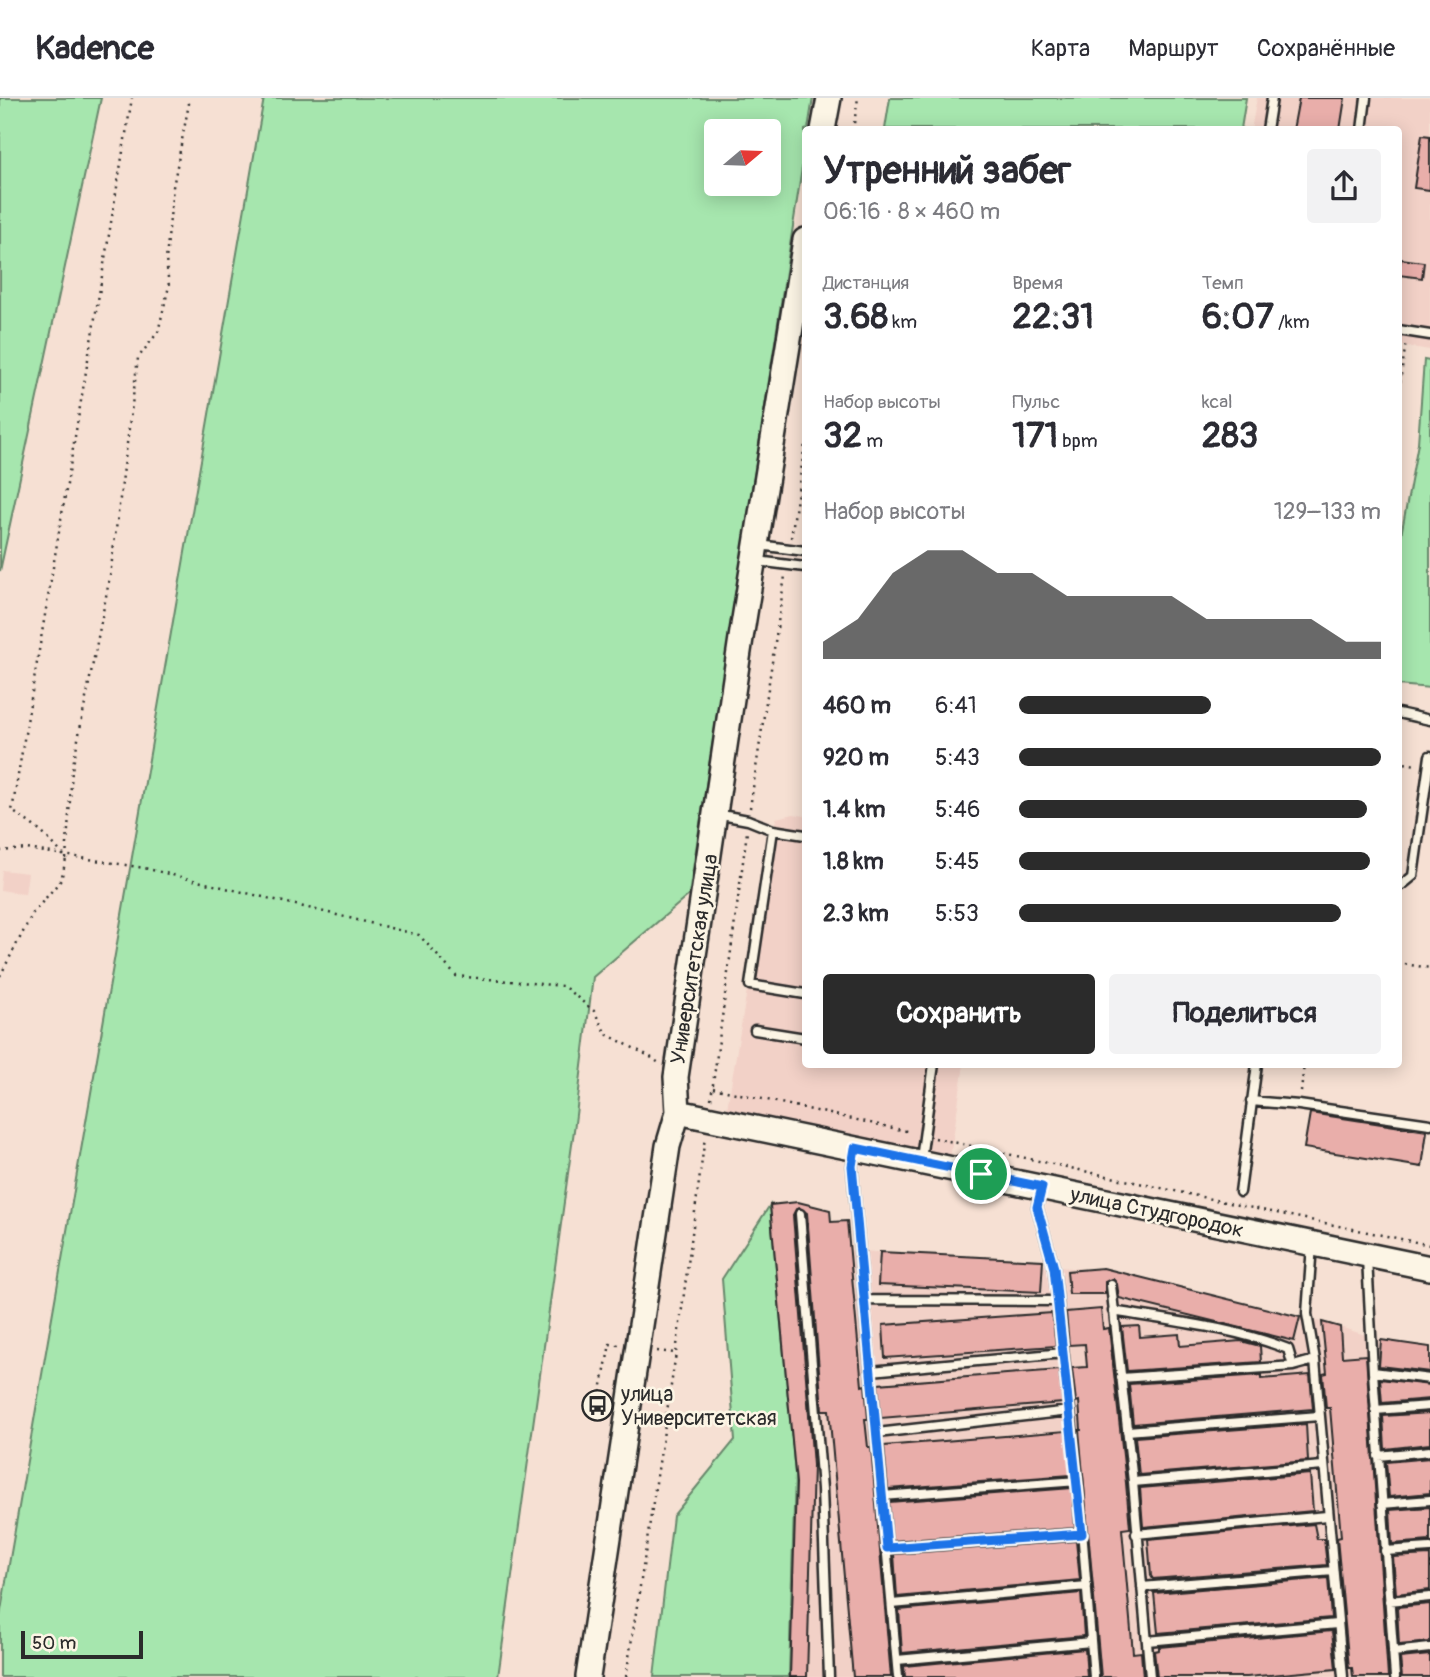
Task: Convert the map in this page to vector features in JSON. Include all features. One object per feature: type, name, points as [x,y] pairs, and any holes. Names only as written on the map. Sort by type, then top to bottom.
[{"type":"street","points":[[825,126],[829,98]]},
{"type":"street","name":"Университетская улица","points":[[588,1677],[668,1146],[678,1112],[676,1077],[755,553],[793,344],[802,266]]},
{"type":"street","name":"улица Студгородок","points":[[678,1112],[1430,1267]]},
{"type":"lane","points":[[1268,126],[1272,98]]},
{"type":"lane","points":[[1362,126],[1366,98]]},
{"type":"lane","points":[[1403,331],[1430,335]]},
{"type":"lane","points":[[755,553],[802,551]]},
{"type":"lane","points":[[755,553],[802,566]]},
{"type":"lane","points":[[1402,714],[1430,720]]},
{"type":"lane","points":[[1402,885],[1413,876],[1430,756]]},
{"type":"lane","points":[[716,814],[748,820],[773,830],[802,835]]},
{"type":"lane","points":[[773,830],[750,985],[802,994]]},
{"type":"lane","points":[[755,1030],[802,1038]]},
{"type":"lane","points":[[920,1162],[933,1068]]},
{"type":"lane","points":[[1240,1192],[1256,1068]]},
{"type":"lane","points":[[1251,1101],[1299,1105],[1430,1124]]},
{"type":"lane","points":[[855,1148],[852,1166],[898,1677]]},
{"type":"lane","points":[[1042,1187],[1037,1207],[1054,1268],[1078,1481],[1094,1677]]},
{"type":"lane","points":[[800,1214],[822,1489],[829,1677]]},
{"type":"lane","points":[[1312,1244],[1307,1314],[1315,1360],[1343,1677]]},
{"type":"lane","points":[[1367,1255],[1378,1456],[1395,1677]]},
{"type":"lane","points":[[1111,1285],[1133,1482],[1150,1677]]},
{"type":"lane","points":[[865,1300],[1058,1301]]},
{"type":"lane","points":[[1113,1311],[1214,1328],[1266,1341],[1288,1349],[1293,1366]]},
{"type":"lane","points":[[871,1371],[1063,1353]]},
{"type":"lane","points":[[1121,1378],[1293,1366],[1315,1360]]},
{"type":"lane","points":[[1373,1372],[1430,1379]]},
{"type":"lane","points":[[1375,1410],[1430,1405]]},
{"type":"lane","points":[[877,1433],[1070,1411]]},
{"type":"lane","points":[[1127,1431],[1319,1416]]},
{"type":"lane","points":[[1378,1456],[1430,1451]]},
{"type":"lane","points":[[1133,1482],[1323,1466]]},
{"type":"lane","points":[[882,1496],[1078,1481]]},
{"type":"lane","points":[[1382,1504],[1430,1500]]},
{"type":"lane","points":[[1136,1534],[1327,1516]]},
{"type":"lane","points":[[887,1548],[1082,1534]]},
{"type":"lane","points":[[1385,1551],[1430,1548]]},
{"type":"lane","points":[[1142,1587],[1333,1571]]},
{"type":"lane","points":[[892,1604],[1087,1586]]},
{"type":"lane","points":[[1389,1601],[1430,1597]]},
{"type":"lane","points":[[1147,1641],[1337,1624]]},
{"type":"lane","points":[[897,1660],[1091,1642]]},
{"type":"lane","points":[[1393,1652],[1430,1648]]},
{"type":"path","points":[[65,857],[36,826],[12,811],[132,98]]},
{"type":"path","points":[[0,976],[33,913],[61,880],[72,771],[110,576],[138,358],[158,332],[169,286],[166,260],[173,187],[190,98]]},
{"type":"path","points":[[854,126],[858,98]]},
{"type":"path","points":[[791,538],[802,464]]},
{"type":"path","points":[[626,1677],[676,1353],[748,820],[787,565]]},
{"type":"path","points":[[1402,763],[1429,767]]},
{"type":"path","points":[[0,851],[27,849],[145,868],[419,935],[456,976],[563,986],[594,1011],[606,1034],[649,1056],[676,1077]]},
{"type":"path","points":[[1402,964],[1430,968]]},
{"type":"path","points":[[1299,1105],[1304,1068]]},
{"type":"path","points":[[713,1088],[915,1133]]},
{"type":"path","points":[[929,1136],[1430,1245]]},
{"type":"shaded area","points":[[1257,98],[1430,98],[1430,350],[1402,346],[1402,126],[1252,126]]},
{"type":"shaded area","points":[[794,814],[802,815],[802,1068],[963,1068],[950,1159],[727,1109],[776,818]]},
{"type":"shaded area","points":[[2,870],[28,873],[25,894],[0,890]]},
{"type":"shaded area","points":[[788,1203],[830,1210],[831,1222],[847,1221],[851,1250],[1120,1272],[1340,1327],[1381,1340],[1430,1347],[1430,1677],[789,1677],[795,1474]]},
{"type":"green space","points":[[0,98],[101,98],[0,571]]},
{"type":"green space","points":[[264,98],[813,98],[808,126],[802,126],[802,168],[689,895],[593,977],[498,1677],[0,1677],[0,1616]]},
{"type":"green space","points":[[890,98],[1246,98],[1241,126],[885,126]]},
{"type":"green space","points":[[1424,360],[1430,361],[1430,688],[1402,685],[1402,530],[1418,443]]},
{"type":"green space","points":[[770,1205],[795,1474],[789,1677],[654,1677],[673,1516],[735,1440],[722,1279]]},
{"type":"building","points":[[1299,98],[1345,98],[1341,126],[1294,126]]},
{"type":"building","points":[[1422,135],[1430,136],[1430,190],[1414,188]]},
{"type":"building","points":[[1402,259],[1424,262],[1422,278],[1402,276]]},
{"type":"building","points":[[1310,1113],[1427,1131],[1422,1167],[1304,1148]]},
{"type":"building","points":[[798,1202],[830,1210],[831,1222],[847,1221],[862,1386],[865,1385],[868,1419],[865,1419],[868,1447],[871,1447],[891,1677],[853,1677],[829,1410],[822,1410],[807,1213],[800,1208],[796,1209],[793,1215],[813,1465],[807,1677],[790,1677],[796,1483],[770,1205]]},
{"type":"building","points":[[880,1252],[1043,1260],[1041,1292],[878,1285]]},
{"type":"building","points":[[1103,1268],[1300,1317],[1294,1341],[1119,1298],[1117,1284],[1113,1279],[1105,1282],[1105,1294],[1069,1294],[1067,1271]]},
{"type":"building","points":[[1101,1309],[1103,1329],[1109,1328],[1126,1483],[1130,1528],[1122,1529],[1133,1653],[1141,1652],[1143,1677],[1101,1677],[1079,1430],[1079,1401],[1076,1402],[1072,1368],[1087,1367],[1085,1344],[1069,1345],[1066,1312]]},
{"type":"building","points":[[1052,1313],[1056,1346],[885,1358],[883,1325]]},
{"type":"building","points":[[1322,1322],[1340,1327],[1342,1357],[1366,1355],[1388,1677],[1353,1677],[1352,1668],[1349,1668],[1337,1538],[1341,1537],[1330,1408],[1326,1408],[1323,1374],[1327,1373]]},
{"type":"building","points":[[1139,1326],[1140,1337],[1179,1334],[1180,1346],[1241,1341],[1260,1346],[1261,1362],[1127,1371],[1122,1327]]},
{"type":"building","points":[[1381,1340],[1430,1347],[1430,1372],[1379,1366]]},
{"type":"building","points":[[1059,1370],[1063,1403],[881,1418],[878,1384]]},
{"type":"building","points":[[1262,1375],[1262,1379],[1310,1375],[1313,1409],[1133,1424],[1129,1384]]},
{"type":"building","points":[[1380,1379],[1430,1385],[1430,1399],[1382,1403]]},
{"type":"building","points":[[1430,1413],[1430,1444],[1385,1449],[1383,1416]]},
{"type":"building","points":[[1306,1424],[1308,1461],[1139,1475],[1135,1437]]},
{"type":"building","points":[[1066,1431],[1071,1475],[888,1489],[884,1446]]},
{"type":"building","points":[[1430,1458],[1430,1493],[1389,1497],[1386,1462]]},
{"type":"building","points":[[1310,1474],[1313,1511],[1143,1527],[1140,1488]]},
{"type":"building","points":[[1072,1488],[1075,1528],[892,1541],[889,1502]]},
{"type":"building","points":[[1430,1507],[1430,1541],[1392,1544],[1390,1510]]},
{"type":"building","points":[[1314,1524],[1317,1539],[1324,1539],[1327,1565],[1153,1579],[1151,1576],[1148,1539]]},
{"type":"building","points":[[1076,1541],[1080,1580],[897,1597],[894,1554]]},
{"type":"building","points":[[1430,1555],[1430,1590],[1396,1594],[1393,1557]]},
{"type":"building","points":[[1328,1578],[1331,1618],[1158,1633],[1154,1593]]},
{"type":"building","points":[[1081,1593],[1084,1636],[902,1653],[899,1610]]},
{"type":"building","points":[[1430,1604],[1430,1642],[1399,1645],[1397,1607]]},
{"type":"building","points":[[1332,1631],[1336,1669],[1247,1677],[1157,1677],[1154,1651],[1159,1650],[1159,1647]]},
{"type":"building","points":[[1085,1649],[1087,1677],[905,1677],[904,1666]]},
{"type":"building","points":[[1430,1655],[1430,1677],[1402,1677],[1400,1658]]},
{"type":"place","name":"улица Университетская","points":[[598,1406]]},
{"type":"route","points":[[855,1148],[981,1174],[1042,1187],[1037,1207],[1054,1268],[1082,1534],[887,1548],[852,1166],[855,1148]]}]
